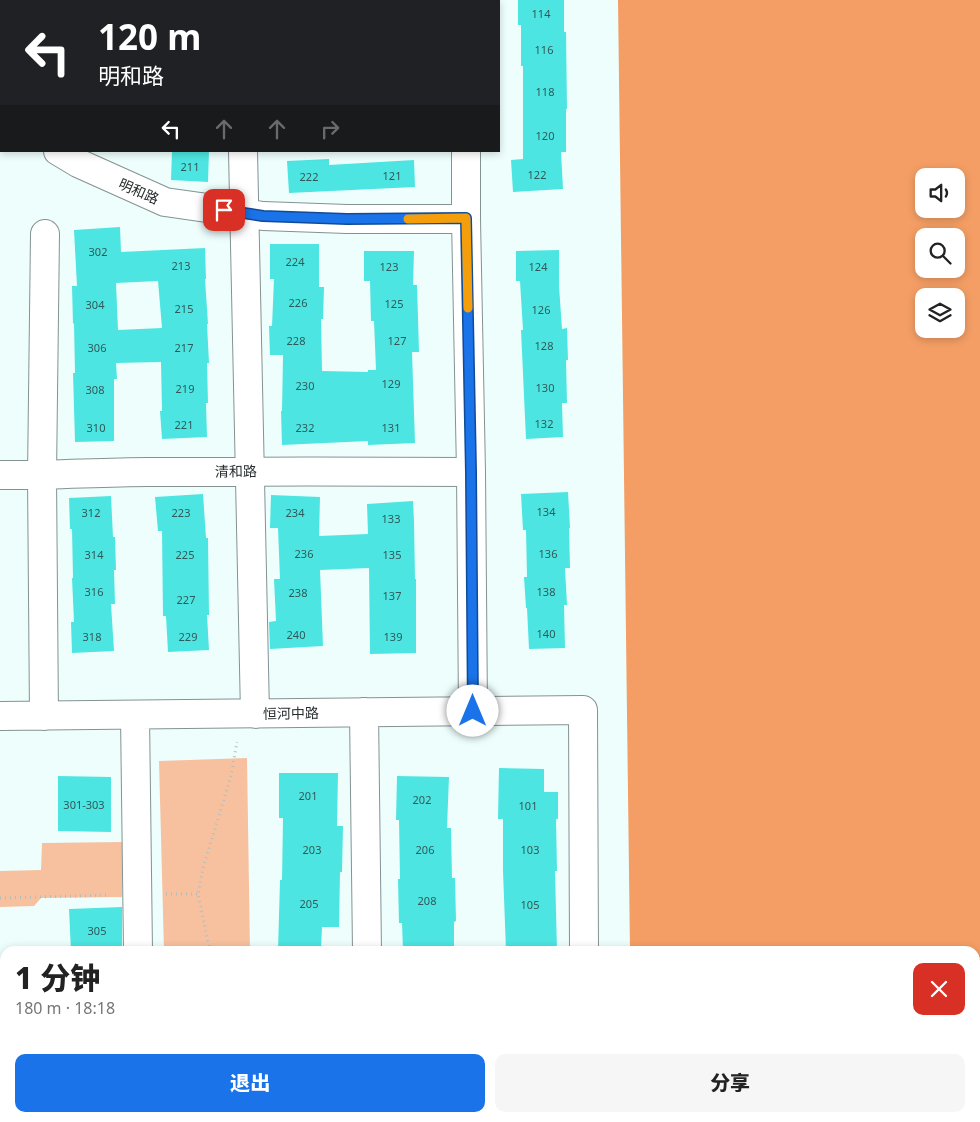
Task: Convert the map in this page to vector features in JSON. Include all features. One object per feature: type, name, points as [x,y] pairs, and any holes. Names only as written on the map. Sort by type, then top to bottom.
[{"type":"street","name":"明和路","points":[[60,152],[78,164],[165,202],[263,216],[347,219],[466,218]]},
{"type":"street","points":[[243,152],[250,471],[248,714]]},
{"type":"street","points":[[466,152],[473,711]]},
{"type":"street","points":[[44,716],[42,476],[45,234]]},
{"type":"street","name":"清和路","points":[[0,475],[42,476],[145,472],[250,471],[471,472]]},
{"type":"street","name":"恒河中路","points":[[0,716],[582,710],[584,946]]},
{"type":"street","points":[[364,712],[367,946]]},
{"type":"street","points":[[135,715],[138,946]]},
{"type":"path","points":[[209,946],[198,894],[203,868],[248,714]]},
{"type":"path","points":[[0,898],[198,894]]},
{"type":"shaded area","points":[[618,0],[980,0],[980,946],[630,946]]},
{"type":"shaded area","points":[[247,758],[250,946],[164,946],[159,761]]},
{"type":"shaded area","points":[[122,842],[122,897],[41,898],[34,906],[0,907],[0,871],[41,870],[42,843]]},
{"type":"building","points":[[518,0],[564,0],[567,109],[566,152],[561,152],[563,189],[513,192],[511,160],[523,159],[523,66],[521,66],[521,25],[518,25]]},
{"type":"building","points":[[172,152],[209,152],[208,182],[171,180]]},
{"type":"building","points":[[329,159],[329,165],[414,160],[415,187],[289,193],[287,161]]},
{"type":"building","points":[[120,227],[121,252],[205,248],[209,363],[207,363],[207,437],[162,439],[160,411],[162,411],[161,362],[116,363],[117,379],[114,379],[114,441],[75,442],[72,286],[77,286],[74,230]],"holes":[[[158,281],[162,328],[118,330],[116,283]]]},
{"type":"building","points":[[270,244],[319,244],[319,287],[324,287],[323,319],[321,319],[322,371],[368,372],[368,370],[376,370],[374,321],[371,321],[370,281],[364,281],[364,251],[414,251],[413,285],[417,285],[419,352],[412,352],[415,443],[368,445],[368,441],[282,445],[283,355],[270,355],[269,326],[272,326],[274,279],[270,279]]},
{"type":"building","points":[[559,250],[562,329],[567,328],[568,360],[566,360],[567,403],[562,403],[563,437],[526,439],[521,330],[523,330],[520,281],[516,281],[516,251]]},
{"type":"building","points":[[568,492],[570,568],[565,568],[567,605],[564,605],[565,648],[529,649],[524,577],[527,577],[526,530],[523,530],[521,494]]},
{"type":"building","points":[[203,494],[206,538],[208,538],[209,615],[207,615],[209,650],[168,652],[166,616],[163,616],[162,531],[158,531],[155,497]]},
{"type":"building","points":[[271,495],[320,497],[319,536],[368,534],[367,504],[413,501],[416,653],[370,654],[369,568],[320,570],[323,646],[270,649],[269,622],[276,621],[274,579],[280,579],[278,528],[270,528]]},
{"type":"building","points":[[111,496],[116,570],[114,570],[115,604],[111,604],[114,651],[72,653],[71,622],[74,622],[72,529],[70,529],[69,498]]},
{"type":"building","points":[[499,768],[544,769],[544,792],[558,792],[558,819],[556,819],[557,871],[555,871],[557,946],[506,946],[503,819],[498,819]]},
{"type":"building","points":[[279,773],[338,773],[337,826],[343,826],[339,927],[322,927],[321,946],[278,946],[283,818],[279,818]]},
{"type":"building","points":[[58,776],[111,777],[111,832],[58,831]]},
{"type":"building","points":[[397,776],[449,777],[447,828],[451,828],[452,878],[455,878],[456,921],[454,922],[454,946],[403,946],[402,923],[399,923],[399,820],[396,820]]},
{"type":"building","points":[[122,907],[122,946],[71,946],[69,909]]},
{"type":"slow traffic","points":[[408,219],[466,218],[468,308]]},
{"type":"route","points":[[224,210],[263,216],[347,219],[466,218],[473,711]]}]
